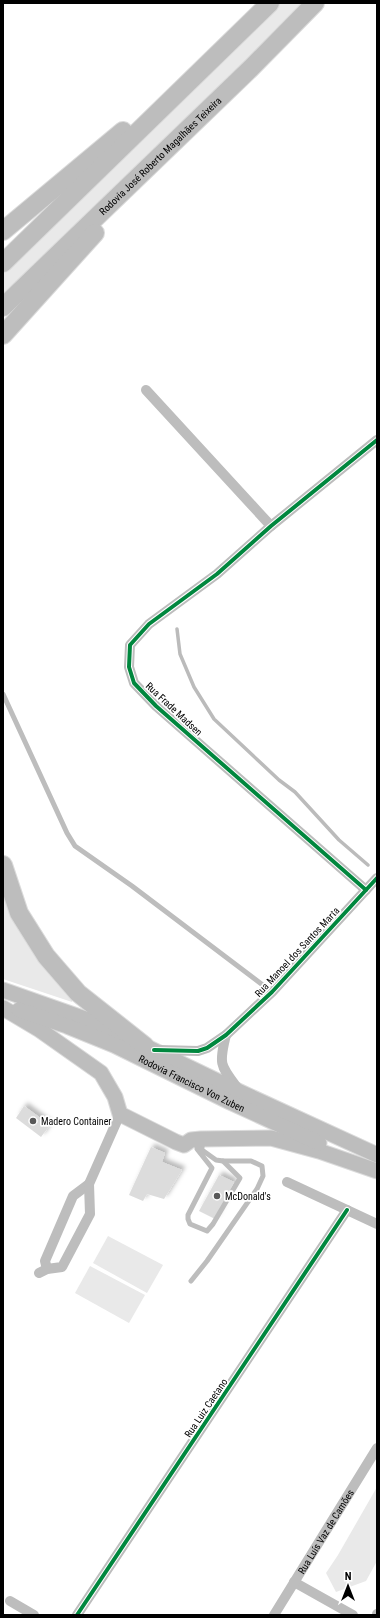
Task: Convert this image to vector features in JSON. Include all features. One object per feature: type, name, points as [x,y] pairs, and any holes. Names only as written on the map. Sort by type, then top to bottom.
[{"type":"highway","points":[[3,262],[270,3]]},
{"type":"highway","name":"Rodovia José Roberto Magalhães Teixeira","points":[[3,307],[251,68],[315,3]]},
{"type":"highway","points":[[3,231],[63,179],[224,48]]},
{"type":"highway","points":[[3,335],[111,216],[251,68]]},
{"type":"highway","points":[[3,865],[18,913],[46,956],[78,993],[149,1048]]},
{"type":"main road","name":"Rodovia Francisco Von Zuben","points":[[3,990],[97,1023],[240,1092],[377,1155]]},
{"type":"main road","name":"Rodovia Francisco Von Zuben","points":[[3,1006],[66,1026],[114,1045],[230,1102],[377,1170]]},
{"type":"main road","points":[[3,1006],[88,1062],[101,1073],[115,1097],[120,1114],[184,1145],[191,1140],[271,1138],[319,1151],[377,1170]]},
{"type":"street","points":[[146,390],[271,526]]},
{"type":"street","name":"Rua Frade Madsen","points":[[366,890],[156,706],[134,683],[129,667],[130,645],[149,624],[217,574],[271,526],[377,440]]},
{"type":"street","name":"Rua Manoel dos Santos Marta","points":[[149,1048],[198,1052],[207,1048],[226,1035],[272,992],[377,878]]},
{"type":"street","points":[[226,1035],[220,1055],[222,1064],[240,1092]]},
{"type":"street","points":[[89,1184],[73,1196],[45,1261],[43,1271],[62,1267],[90,1214],[89,1184],[120,1114]]},
{"type":"street","points":[[287,1182],[377,1224]]},
{"type":"street","name":"Rua Luiz Caetano","points":[[77,1615],[347,1210]]},
{"type":"street","name":"Rua Luís Vaz de Camões","points":[[274,1615],[377,1448]]},
{"type":"street","points":[[294,1582],[353,1615]]},
{"type":"street","points":[[10,1601],[34,1615]]},
{"type":"lane","points":[[3,694],[67,833],[75,846],[132,886],[272,992]]},
{"type":"lane","points":[[202,1140],[197,1149],[212,1168],[188,1215],[188,1219],[190,1224],[207,1231],[213,1224],[240,1178],[223,1161]]},
{"type":"lane","points":[[191,1281],[252,1197],[263,1176],[262,1166],[251,1161],[216,1160],[202,1150],[202,1140]]},
{"type":"shaded area","points":[[280,3],[305,3],[3,296],[3,272]]},
{"type":"shaded area","points":[[3,892],[72,995],[72,1002],[3,979]]},
{"type":"shaded area","points":[[108,1236],[163,1265],[147,1293],[93,1263]]},
{"type":"shaded area","points":[[90,1266],[145,1295],[129,1323],[75,1293]]},
{"type":"shaded area","points":[[377,1487],[377,1561],[366,1581],[336,1592],[326,1573]]},
{"type":"building","name":"Madero Container","points":[[24,1106],[50,1125],[41,1137],[16,1118]]},
{"type":"building","points":[[151,1147],[165,1153],[162,1162],[182,1170],[164,1199],[147,1194],[143,1201],[129,1195]]},
{"type":"building","name":"McDonald's","points":[[219,1175],[234,1182],[215,1219],[199,1211]]},
{"type":"waterway","points":[[177,629],[180,654],[194,687],[214,719],[279,780],[295,792],[339,840],[368,865]]},
{"type":"cycle path","points":[[366,890],[156,706],[134,683],[129,667],[130,645],[149,624],[217,574],[271,526],[377,440]]},
{"type":"cycle path","points":[[154,1050],[198,1051],[207,1048],[226,1035],[272,992],[377,878]]},
{"type":"cycle path","points":[[77,1615],[347,1210]]},
{"type":"place","name":"Madero Container","points":[[33,1121]]},
{"type":"place","name":"McDonald's","points":[[217,1196]]}]
